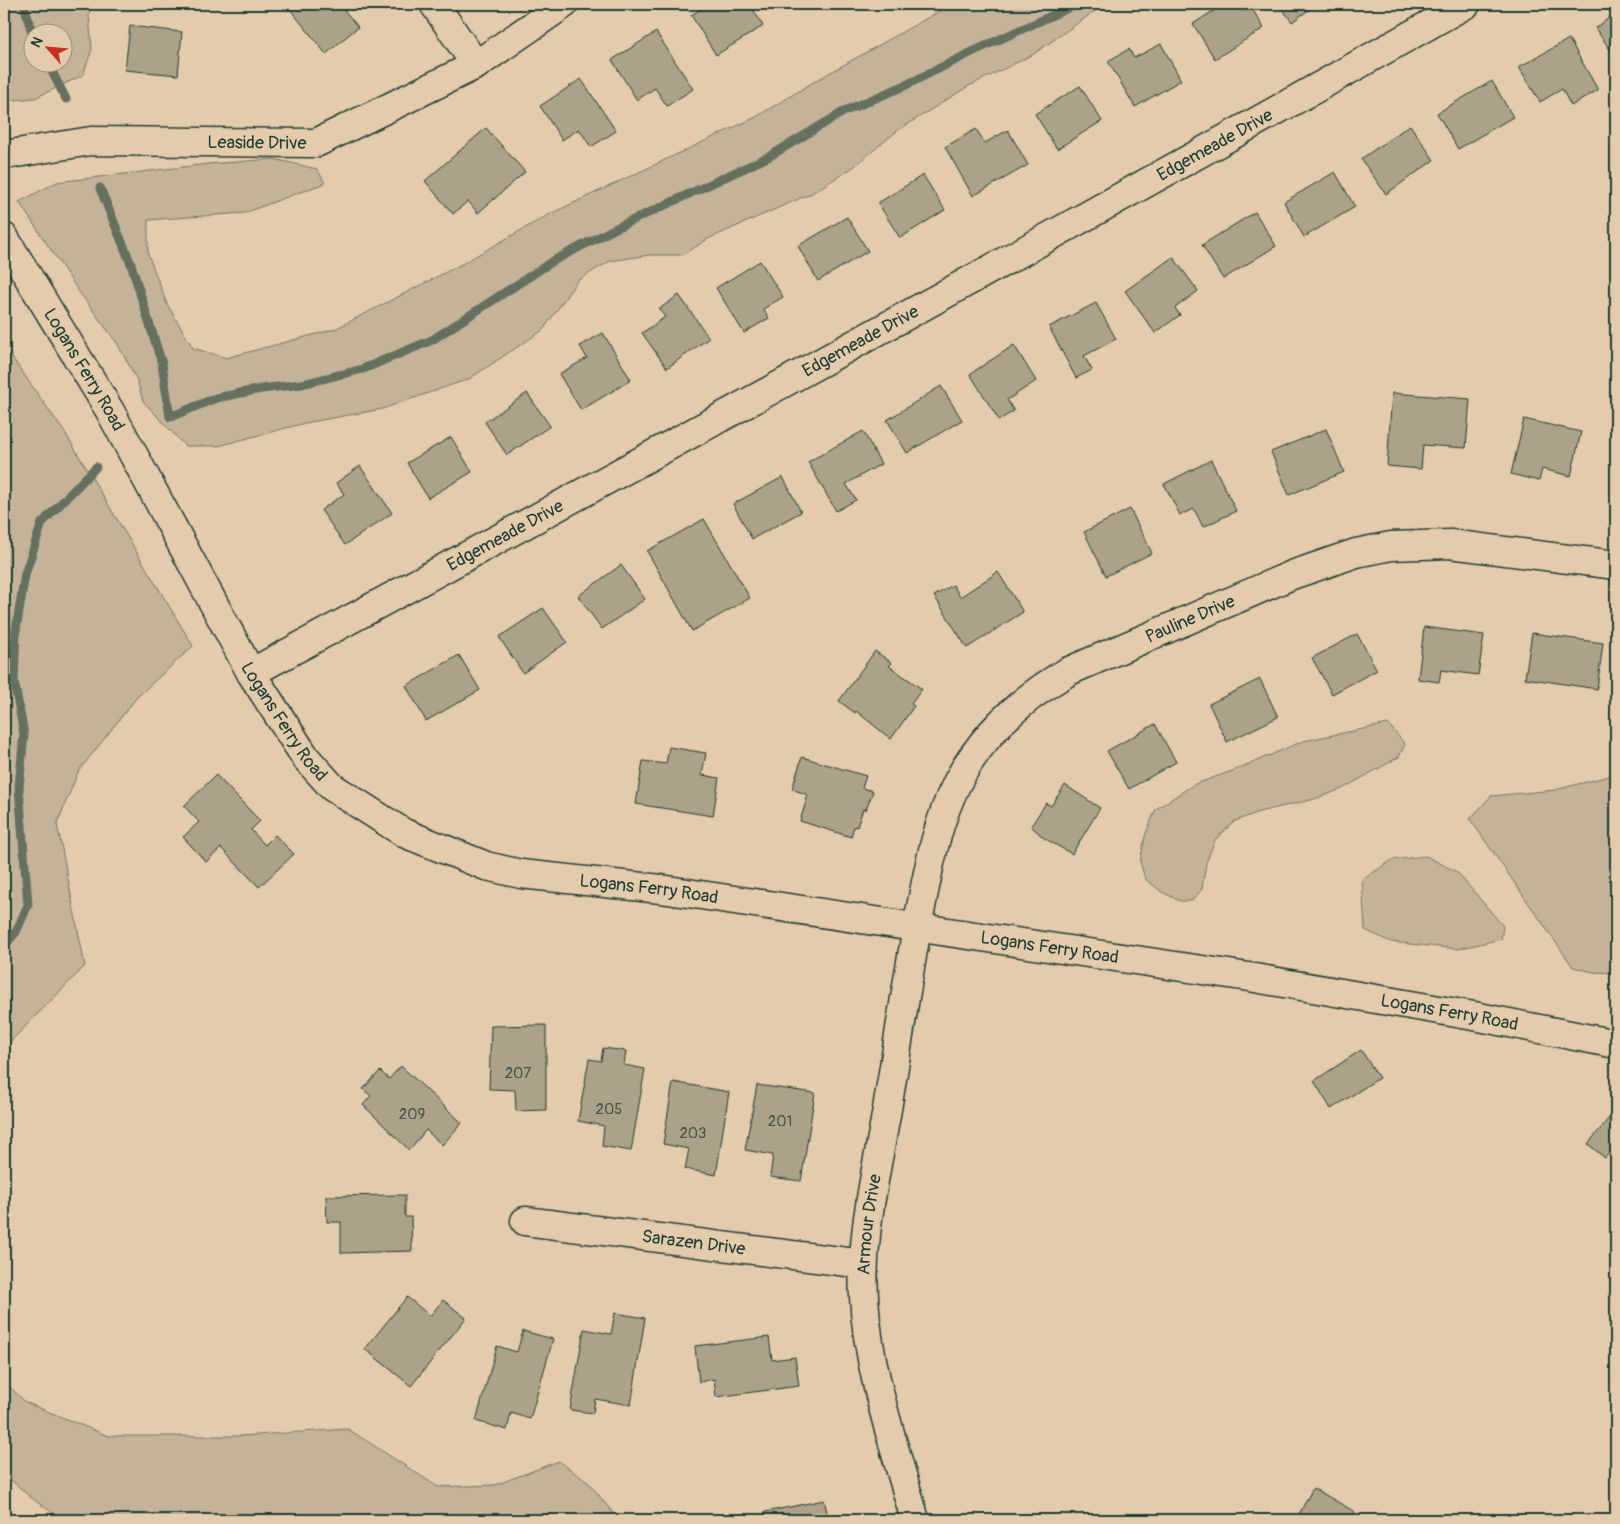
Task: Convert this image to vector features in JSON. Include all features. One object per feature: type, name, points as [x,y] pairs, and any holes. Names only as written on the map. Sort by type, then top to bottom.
[{"type":"street","points":[[434,4],[476,65]]},
{"type":"street","name":"Leaside Drive","points":[[4,155],[91,140],[316,143],[476,65],[564,4]]},
{"type":"street","name":"Edgemeade Drive","points":[[250,673],[608,480],[1097,212],[1466,4]]},
{"type":"street","name":"Logans Ferry Road","points":[[4,238],[110,411],[250,673],[306,758],[332,787],[404,833],[447,852],[486,866],[521,874],[661,889],[1249,977],[1616,1044]]},
{"type":"street","name":"Pauline Drive","points":[[917,926],[937,834],[957,783],[970,760],[1004,719],[1022,702],[1040,688],[1069,671],[1292,575],[1356,554],[1391,546],[1450,544],[1616,565]]},
{"type":"street","name":"Armour Drive","points":[[915,1520],[875,1372],[866,1323],[863,1264],[917,926]]},
{"type":"street","name":"Sarazen Drive","points":[[525,1221],[863,1264]]},
{"type":"shaded area","points":[[4,4],[91,4],[89,16],[92,49],[83,75],[35,98],[4,101]]},
{"type":"shaded area","points":[[952,4],[1105,4],[1032,55],[967,87],[897,131],[852,168],[812,193],[708,239],[682,255],[650,255],[610,261],[577,281],[543,330],[469,379],[382,409],[305,423],[218,446],[185,446],[143,401],[137,380],[117,343],[77,289],[19,202],[57,182],[208,164],[274,159],[317,169],[325,183],[244,213],[148,220],[148,254],[167,304],[193,348],[226,358],[335,329],[458,266],[548,215],[756,117],[817,80]]},
{"type":"shaded area","points":[[4,346],[67,436],[193,646],[137,697],[78,772],[57,824],[85,966],[4,1048]]},
{"type":"shaded area","points":[[1388,724],[1405,744],[1399,757],[1342,789],[1315,799],[1259,812],[1235,821],[1215,840],[1206,863],[1202,889],[1192,901],[1180,901],[1162,892],[1145,879],[1140,861],[1146,833],[1156,809],[1193,785],[1243,767],[1303,741]]},
{"type":"shaded area","points":[[1613,775],[1616,776],[1616,973],[1593,972],[1573,967],[1470,819],[1491,796],[1555,790]]},
{"type":"shaded area","points":[[1426,856],[1457,872],[1503,926],[1501,939],[1458,949],[1391,942],[1365,930],[1362,880],[1392,860]]},
{"type":"shaded area","points":[[4,1381],[25,1402],[108,1436],[240,1436],[348,1429],[438,1487],[495,1485],[559,1461],[589,1483],[617,1518],[646,1518],[649,1520],[64,1520],[34,1500],[4,1474]]},
{"type":"building","points":[[296,4],[339,4],[358,27],[326,54],[290,9]]},
{"type":"building","points":[[710,4],[750,4],[763,26],[716,55],[691,15]]},
{"type":"building","points":[[1224,4],[1249,4],[1264,28],[1215,59],[1193,24]]},
{"type":"building","points":[[1279,4],[1317,4],[1292,22]]},
{"type":"building","points":[[1616,13],[1616,58],[1595,28]]},
{"type":"building","points":[[130,26],[182,32],[178,75],[125,70]]},
{"type":"building","points":[[656,32],[693,89],[667,106],[655,88],[637,100],[612,60]]},
{"type":"building","points":[[1569,39],[1598,90],[1571,106],[1562,89],[1540,102],[1519,67]]},
{"type":"building","points":[[1161,44],[1181,80],[1135,107],[1108,61],[1129,49],[1134,58]]},
{"type":"building","points":[[581,79],[616,131],[591,147],[579,129],[562,140],[540,106]]},
{"type":"building","points":[[1492,81],[1513,117],[1458,149],[1437,113]]},
{"type":"building","points":[[1080,86],[1102,121],[1057,149],[1035,114]]},
{"type":"building","points":[[1410,125],[1434,160],[1386,194],[1361,159]]},
{"type":"building","points":[[486,128],[525,172],[478,213],[468,201],[453,214],[425,181]]},
{"type":"building","points":[[976,129],[985,143],[1008,130],[1028,165],[973,196],[945,147]]},
{"type":"building","points":[[1335,172],[1355,207],[1304,237],[1284,202]]},
{"type":"building","points":[[923,175],[945,210],[900,238],[878,203]]},
{"type":"building","points":[[1255,212],[1276,246],[1223,279],[1202,245]]},
{"type":"building","points":[[847,217],[868,251],[818,281],[798,246]]},
{"type":"building","points":[[1173,257],[1198,291],[1175,308],[1180,315],[1155,333],[1125,291]]},
{"type":"building","points":[[760,261],[783,297],[763,309],[769,318],[744,333],[716,288]]},
{"type":"building","points":[[679,295],[709,338],[667,368],[642,333],[665,317],[659,309]]},
{"type":"building","points":[[1096,303],[1116,339],[1084,356],[1092,370],[1076,378],[1049,327]]},
{"type":"building","points":[[603,333],[631,380],[581,410],[559,374],[587,358],[580,346]]},
{"type":"building","points":[[1014,345],[1036,381],[1007,400],[1014,411],[999,420],[970,374]]},
{"type":"building","points":[[941,386],[962,420],[907,453],[887,420]]},
{"type":"building","points":[[527,393],[550,426],[507,455],[485,422]]},
{"type":"building","points":[[1392,393],[1470,399],[1466,448],[1423,445],[1421,469],[1387,466]]},
{"type":"building","points":[[1524,419],[1581,432],[1571,476],[1542,469],[1539,481],[1511,474]]},
{"type":"building","points":[[1326,429],[1344,472],[1289,495],[1271,452]]},
{"type":"building","points":[[863,431],[881,464],[846,484],[856,500],[836,511],[808,462]]},
{"type":"building","points":[[451,437],[472,472],[428,498],[407,463]]},
{"type":"building","points":[[1211,460],[1236,511],[1203,527],[1194,509],[1180,515],[1164,484]]},
{"type":"building","points":[[360,466],[392,513],[345,545],[321,510],[344,494],[336,483]]},
{"type":"building","points":[[783,477],[801,512],[752,539],[733,504]]},
{"type":"building","points":[[1130,509],[1152,553],[1106,576],[1084,532]]},
{"type":"building","points":[[704,519],[750,598],[692,631],[647,551]]},
{"type":"building","points":[[621,565],[645,599],[602,629],[578,596]]},
{"type":"building","points":[[998,572],[1023,612],[967,648],[934,596],[953,585],[960,597]]},
{"type":"building","points":[[543,608],[567,642],[523,673],[499,637]]},
{"type":"building","points":[[1424,627],[1484,635],[1478,675],[1441,670],[1439,682],[1418,679]]},
{"type":"building","points":[[1532,633],[1603,643],[1597,689],[1525,678]]},
{"type":"building","points":[[1357,634],[1377,670],[1332,694],[1312,658]]},
{"type":"building","points":[[875,651],[892,663],[889,666],[922,689],[911,704],[914,706],[891,739],[856,711],[855,713],[839,701]]},
{"type":"building","points":[[459,655],[480,690],[426,721],[406,686]]},
{"type":"building","points":[[1260,679],[1278,717],[1227,742],[1209,704]]},
{"type":"building","points":[[1155,724],[1176,762],[1129,789],[1107,751]]},
{"type":"building","points":[[669,747],[706,753],[702,775],[719,778],[713,816],[636,804],[643,761],[666,764]]},
{"type":"building","points":[[802,757],[866,776],[862,788],[873,791],[866,810],[863,809],[857,827],[854,826],[851,837],[800,821],[808,795],[792,789]]},
{"type":"building","points":[[216,775],[260,821],[251,830],[265,845],[275,835],[294,854],[259,887],[221,848],[206,862],[183,837],[199,822],[184,806]]},
{"type":"building","points":[[1065,785],[1100,808],[1072,854],[1044,838],[1031,826],[1046,803],[1051,806]]},
{"type":"building","points":[[546,1025],[546,1110],[516,1111],[515,1090],[489,1089],[491,1026]]},
{"type":"building","points":[[603,1048],[626,1051],[624,1065],[645,1069],[631,1151],[602,1146],[604,1126],[578,1121],[589,1059],[601,1061]]},
{"type":"building","points":[[1361,1050],[1379,1078],[1331,1109],[1314,1081]]},
{"type":"building","points":[[401,1066],[462,1123],[442,1145],[426,1130],[409,1150],[363,1105],[371,1096],[363,1089],[380,1071],[389,1079]]},
{"type":"building","points":[[673,1082],[729,1092],[716,1175],[685,1169],[689,1149],[663,1144]]},
{"type":"building","points":[[757,1085],[815,1093],[801,1181],[770,1177],[773,1155],[745,1150]]},
{"type":"building","points":[[1609,1118],[1616,1124],[1616,1145],[1605,1158],[1588,1144]]},
{"type":"building","points":[[405,1195],[405,1217],[411,1217],[412,1251],[341,1253],[341,1222],[327,1222],[326,1196]]},
{"type":"building","points":[[407,1297],[430,1316],[443,1300],[466,1318],[411,1386],[365,1349]]},
{"type":"building","points":[[615,1313],[645,1318],[631,1405],[595,1399],[593,1413],[570,1410],[584,1329],[611,1334]]},
{"type":"building","points":[[523,1331],[553,1339],[530,1419],[511,1413],[507,1430],[476,1421],[497,1346],[517,1352]]},
{"type":"building","points":[[769,1337],[772,1360],[795,1357],[799,1386],[716,1397],[714,1379],[699,1382],[695,1346]]},
{"type":"building","points":[[1313,1488],[1355,1512],[1350,1520],[1296,1520]]},
{"type":"building","points":[[824,1500],[829,1520],[766,1520],[765,1512]]},
{"type":"waterway","points":[[24,4],[29,22]]},
{"type":"waterway","points":[[100,188],[131,264],[162,364],[170,417],[216,398],[261,389],[302,384],[363,369],[432,340],[553,261],[616,228],[770,156],[845,111],[906,85],[974,51],[1077,4]]},
{"type":"waterway","points":[[52,72],[66,99]]},
{"type":"waterway","points":[[4,946],[16,932],[28,905],[19,788],[24,734],[14,681],[16,630],[25,574],[42,523],[96,467]]}]
